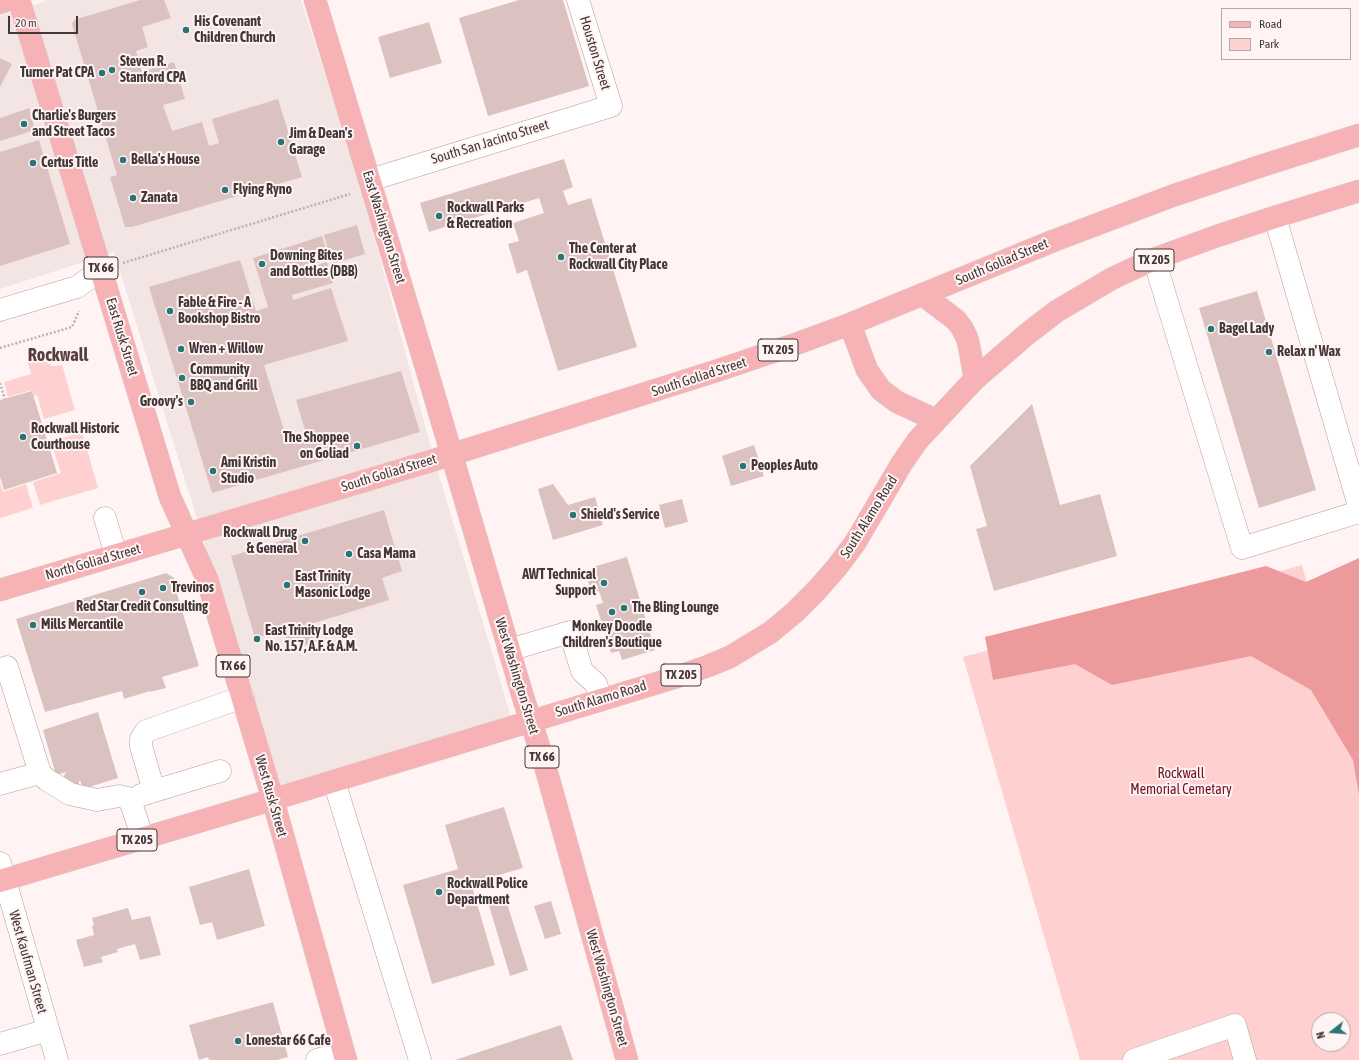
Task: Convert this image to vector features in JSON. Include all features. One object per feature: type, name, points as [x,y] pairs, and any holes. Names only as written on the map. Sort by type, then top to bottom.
[{"type":"main road","points":[[0,3],[8,0]]},
{"type":"main road","name":"East Rusk Street","points":[[19,0],[102,269],[170,497],[187,535]]},
{"type":"main road","name":"East Washington Street","points":[[315,0],[452,455]]},
{"type":"main road","name":"South Goliad Street","points":[[187,535],[452,455],[662,389],[793,345],[922,295],[1053,240],[1172,196],[1359,135]]},
{"type":"main road","name":"TX 205","points":[[975,379],[1027,334],[1057,311],[1113,278],[1154,259],[1217,236],[1359,191]]},
{"type":"main road","points":[[922,295],[956,320],[962,328],[970,346],[975,379]]},
{"type":"main road","points":[[850,324],[867,370],[881,390],[897,402],[936,420]]},
{"type":"main road","name":"South Alamo Road","points":[[273,800],[601,700],[708,666],[730,657],[771,632],[817,590],[855,543],[902,463],[918,440],[975,379]]},
{"type":"main road","name":"West Washington Street","points":[[452,455],[530,721],[546,770],[628,1060]]},
{"type":"main road","name":"North Goliad Street","points":[[0,590],[187,535]]},
{"type":"main road","name":"West Rusk Street","points":[[187,535],[207,579],[243,697],[345,1056]]},
{"type":"main road","name":"TX 205","points":[[2,875],[143,838],[273,800]]},
{"type":"street","name":"Houston Street","points":[[578,0],[611,106]]},
{"type":"street","name":"South San Jacinto Street","points":[[371,184],[611,106]]},
{"type":"street","points":[[1275,217],[1359,506]]},
{"type":"street","points":[[1154,259],[1242,548],[1359,512]]},
{"type":"street","points":[[0,310],[77,287],[102,269]]},
{"type":"street","points":[[105,518],[116,555]]},
{"type":"street","points":[[509,650],[570,632],[582,671],[596,684],[601,700]]},
{"type":"street","points":[[0,670],[7,668],[40,773],[47,780],[70,794],[97,800],[119,796],[128,798],[220,771]]},
{"type":"street","points":[[154,790],[141,746],[141,739],[146,731],[243,697]]},
{"type":"street","points":[[0,784],[40,773]]},
{"type":"street","points":[[334,781],[420,1060]]},
{"type":"street","points":[[128,798],[143,838]]},
{"type":"street","name":"West Kaufman Street","points":[[2,875],[57,1060]]},
{"type":"street","points":[[1134,1060],[1234,1025],[1245,1060]]},
{"type":"street","points":[[0,1044],[48,1030]]},
{"type":"street","points":[[317,1060],[345,1056]]},
{"type":"path","points":[[102,269],[371,184]]},
{"type":"path","points":[[0,348],[72,328],[82,305]]},
{"type":"path","points":[[0,383],[5,399]]},
{"type":"shaded area","points":[[46,0],[301,0],[357,173],[431,448],[511,717],[280,785],[114,252],[0,289],[0,16]]},
{"type":"shaded area","points":[[1359,558],[1359,795],[1353,760],[1311,690],[1251,656],[1112,685],[1075,664],[993,680],[985,637],[1266,566],[1306,582]]},
{"type":"green space","points":[[34,358],[41,359],[52,366],[62,365],[75,410],[44,419],[37,395],[34,396],[32,390],[8,397],[4,382],[31,374],[27,360]]},
{"type":"green space","points":[[82,432],[98,488],[40,505],[33,482],[61,473],[51,442]]},
{"type":"green space","points":[[0,482],[3,492],[26,484],[33,508],[0,518]]},
{"type":"green space","name":"Rockwall Memorial Cemetary","points":[[1302,565],[1359,771],[1359,1060],[1080,1060],[963,657]]},
{"type":"building","points":[[140,0],[164,0],[171,18],[142,27],[148,47],[136,51],[142,72],[174,62],[185,99],[163,105],[172,131],[202,122],[209,146],[219,143],[212,119],[278,99],[302,177],[132,227],[125,227],[110,177],[117,175],[72,24],[74,20]]},
{"type":"building","points":[[519,0],[563,0],[589,86],[488,116],[459,18]]},
{"type":"building","points":[[429,22],[442,63],[390,78],[378,37]]},
{"type":"building","points":[[0,58],[12,64],[0,87]]},
{"type":"building","points":[[29,108],[35,130],[0,141],[0,118]]},
{"type":"building","points":[[39,140],[70,244],[0,266],[0,152]]},
{"type":"building","name":"The Center at Rockwall City Place","points":[[564,159],[573,187],[563,191],[568,205],[591,198],[637,347],[558,371],[527,270],[517,274],[508,244],[519,241],[513,223],[544,213],[539,198],[429,232],[420,203]]},
{"type":"building","points":[[357,225],[365,254],[332,264],[324,235]]},
{"type":"building","points":[[322,236],[329,259],[285,273],[286,274],[327,262],[333,283],[292,295],[293,300],[331,288],[348,341],[264,365],[288,443],[307,437],[296,400],[401,371],[420,432],[212,493],[149,287],[240,260],[256,311],[268,307],[253,258]]},
{"type":"building","points":[[1257,291],[1316,490],[1259,508],[1199,308]]},
{"type":"building","name":"Rockwall Historic Courthouse","points":[[32,391],[57,473],[4,490],[0,477],[0,400]]},
{"type":"building","points":[[1032,404],[1060,505],[1100,494],[1117,556],[994,591],[976,529],[987,526],[970,466]]},
{"type":"building","name":"Peoples Auto","points":[[754,445],[764,476],[731,486],[722,456]]},
{"type":"building","name":"Shield's Service","points":[[553,484],[568,505],[595,497],[603,525],[553,540],[538,489]]},
{"type":"building","points":[[682,499],[688,522],[665,528],[659,505]]},
{"type":"building","points":[[384,510],[402,571],[382,578],[389,600],[314,623],[319,640],[290,651],[284,630],[255,638],[231,556]]},
{"type":"building","points":[[627,557],[655,650],[622,660],[619,651],[611,653],[606,636],[613,634],[609,622],[602,624],[596,605],[603,603],[599,591],[592,593],[586,575],[595,573],[593,567]]},
{"type":"building","points":[[166,573],[174,578],[173,581],[199,666],[162,677],[166,688],[124,699],[122,691],[45,712],[16,619]]},
{"type":"building","points":[[98,712],[118,778],[83,789],[80,780],[78,785],[63,778],[66,772],[56,775],[43,730]]},
{"type":"building","name":"Rockwall Police Department","points":[[504,807],[523,868],[471,883],[495,965],[432,984],[403,885],[458,869],[445,825]]},
{"type":"building","points":[[249,869],[265,926],[217,940],[212,922],[200,925],[189,887]]},
{"type":"building","points":[[505,897],[528,970],[510,976],[488,902]]},
{"type":"building","points":[[551,901],[561,934],[545,939],[534,906]]},
{"type":"building","points":[[128,908],[132,920],[150,916],[161,955],[140,960],[135,944],[117,949],[118,952],[101,957],[103,962],[84,967],[76,940],[94,935],[92,918]]},
{"type":"building","name":"Lonestar 66 Cafe","points":[[273,1002],[288,1057],[277,1060],[209,1060],[208,1057],[199,1060],[189,1025]]},
{"type":"building","points":[[561,1025],[573,1060],[455,1060]]},
{"type":"place","name":"His Covenant Children Church","points":[[186,30]]},
{"type":"place","name":"Steven R. Stanford CPA","points":[[112,70]]},
{"type":"place","name":"Turner Pat CPA","points":[[102,73]]},
{"type":"place","name":"Charlie's Burgers and Street Tacos","points":[[24,124]]},
{"type":"place","name":"Jim & Dean's Garage","points":[[281,142]]},
{"type":"place","name":"Bella's House","points":[[123,160]]},
{"type":"place","name":"Certus Title","points":[[33,163]]},
{"type":"place","name":"Flying Ryno","points":[[225,190]]},
{"type":"place","name":"Zanata","points":[[133,198]]},
{"type":"place","name":"Rockwall Parks & Recreation","points":[[439,216]]},
{"type":"place","name":"The Center at Rockwall City Place","points":[[561,257]]},
{"type":"place","name":"Downing Bites and Bottles (DBB)","points":[[262,264]]},
{"type":"place","name":"Fable & Fire - A Bookshop Bistro","points":[[170,311]]},
{"type":"place","name":"Bagel Lady","points":[[1211,329]]},
{"type":"place","name":"Wren + Willow","points":[[181,349]]},
{"type":"place","name":"Relax n' Wax","points":[[1269,352]]},
{"type":"place","name":"Community BBQ and Grill","points":[[182,378]]},
{"type":"place","name":"Groovy's","points":[[191,402]]},
{"type":"place","name":"Rockwall Historic Courthouse","points":[[23,437]]},
{"type":"place","name":"The Shoppee on Goliad","points":[[357,446]]},
{"type":"place","name":"Peoples Auto","points":[[743,466]]},
{"type":"place","name":"Ami Kristin Studio","points":[[213,471]]},
{"type":"place","name":"Shield's Service","points":[[573,515]]},
{"type":"place","name":"Rockwall Drug & General","points":[[305,541]]},
{"type":"place","name":"Casa Mama","points":[[349,554]]},
{"type":"place","name":"AWT Technical Support","points":[[604,583]]},
{"type":"place","name":"East Trinity Masonic Lodge","points":[[287,585]]},
{"type":"place","name":"Trevinos","points":[[163,588]]},
{"type":"place","name":"Red Star Credit Consulting","points":[[142,592]]},
{"type":"place","name":"The Bling Lounge","points":[[624,608]]},
{"type":"place","name":"Monkey Doodle Children's Boutique","points":[[612,612]]},
{"type":"place","name":"Mills Mercantile","points":[[33,625]]},
{"type":"place","name":"East Trinity Lodge No. 157, A.F. & A.M.","points":[[257,639]]},
{"type":"place","name":"Rockwall Police Department","points":[[439,892]]},
{"type":"place","name":"Lonestar 66 Cafe","points":[[238,1041]]},
{"type":"district","name":"Rockwall","points":[[58,355]]}]
